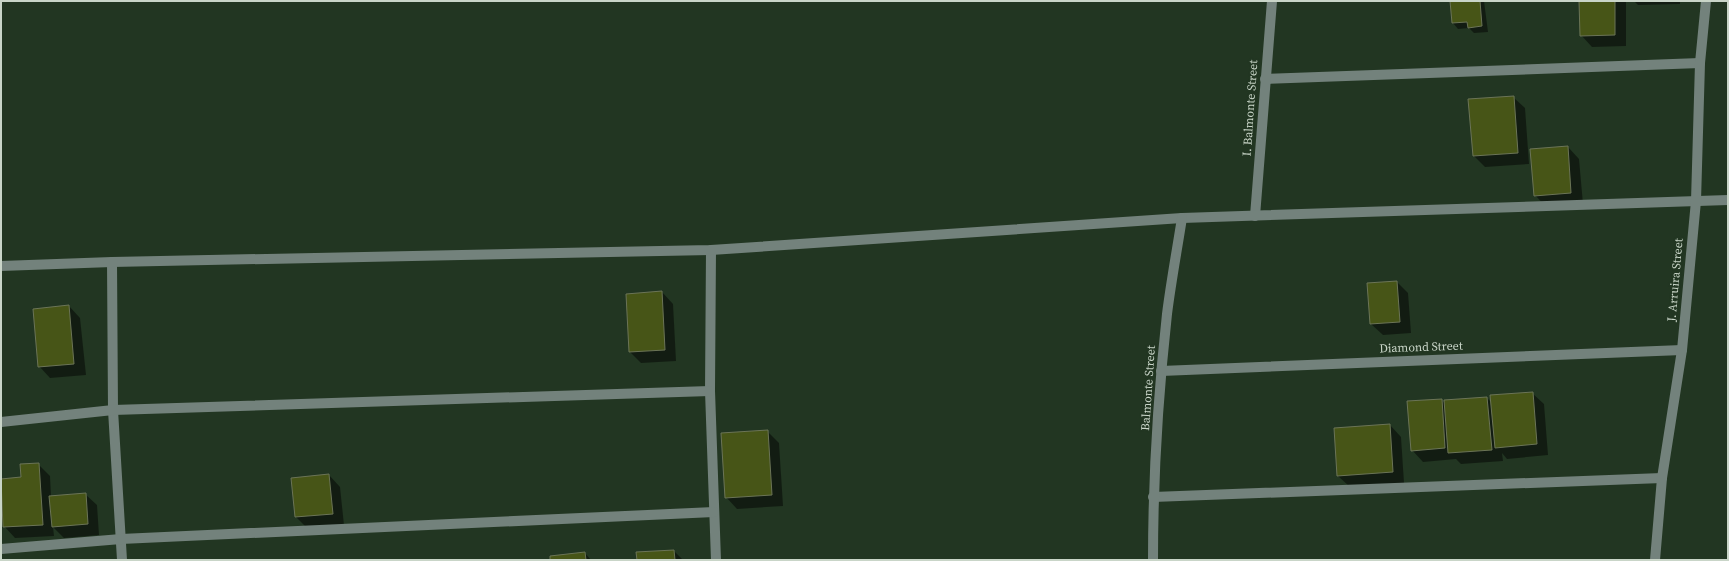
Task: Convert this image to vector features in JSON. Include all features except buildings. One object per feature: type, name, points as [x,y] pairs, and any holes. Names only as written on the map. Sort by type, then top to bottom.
[{"type":"street","name":"I. Balmonte Street","points":[[1255,216],[1272,1]]},
{"type":"street","name":"J. Arruira Street","points":[[1655,560],[1662,478],[1682,350],[1696,201],[1700,63],[1706,1]]},
{"type":"street","points":[[1265,79],[1700,63]]},
{"type":"street","points":[[1,266],[112,262],[712,250],[1182,218],[1728,200]]},
{"type":"street","name":"Balmonte Street","points":[[1153,560],[1153,497],[1161,371],[1167,313],[1182,218]]},
{"type":"street","points":[[712,250],[710,391],[716,560]]},
{"type":"street","points":[[112,262],[113,410],[122,560]]},
{"type":"street","name":"Diamond Street","points":[[1161,371],[1682,350]]},
{"type":"street","points":[[1,422],[113,410],[710,391]]},
{"type":"street","points":[[1153,497],[1662,478]]},
{"type":"street","points":[[1,550],[120,539],[714,512]]}]
